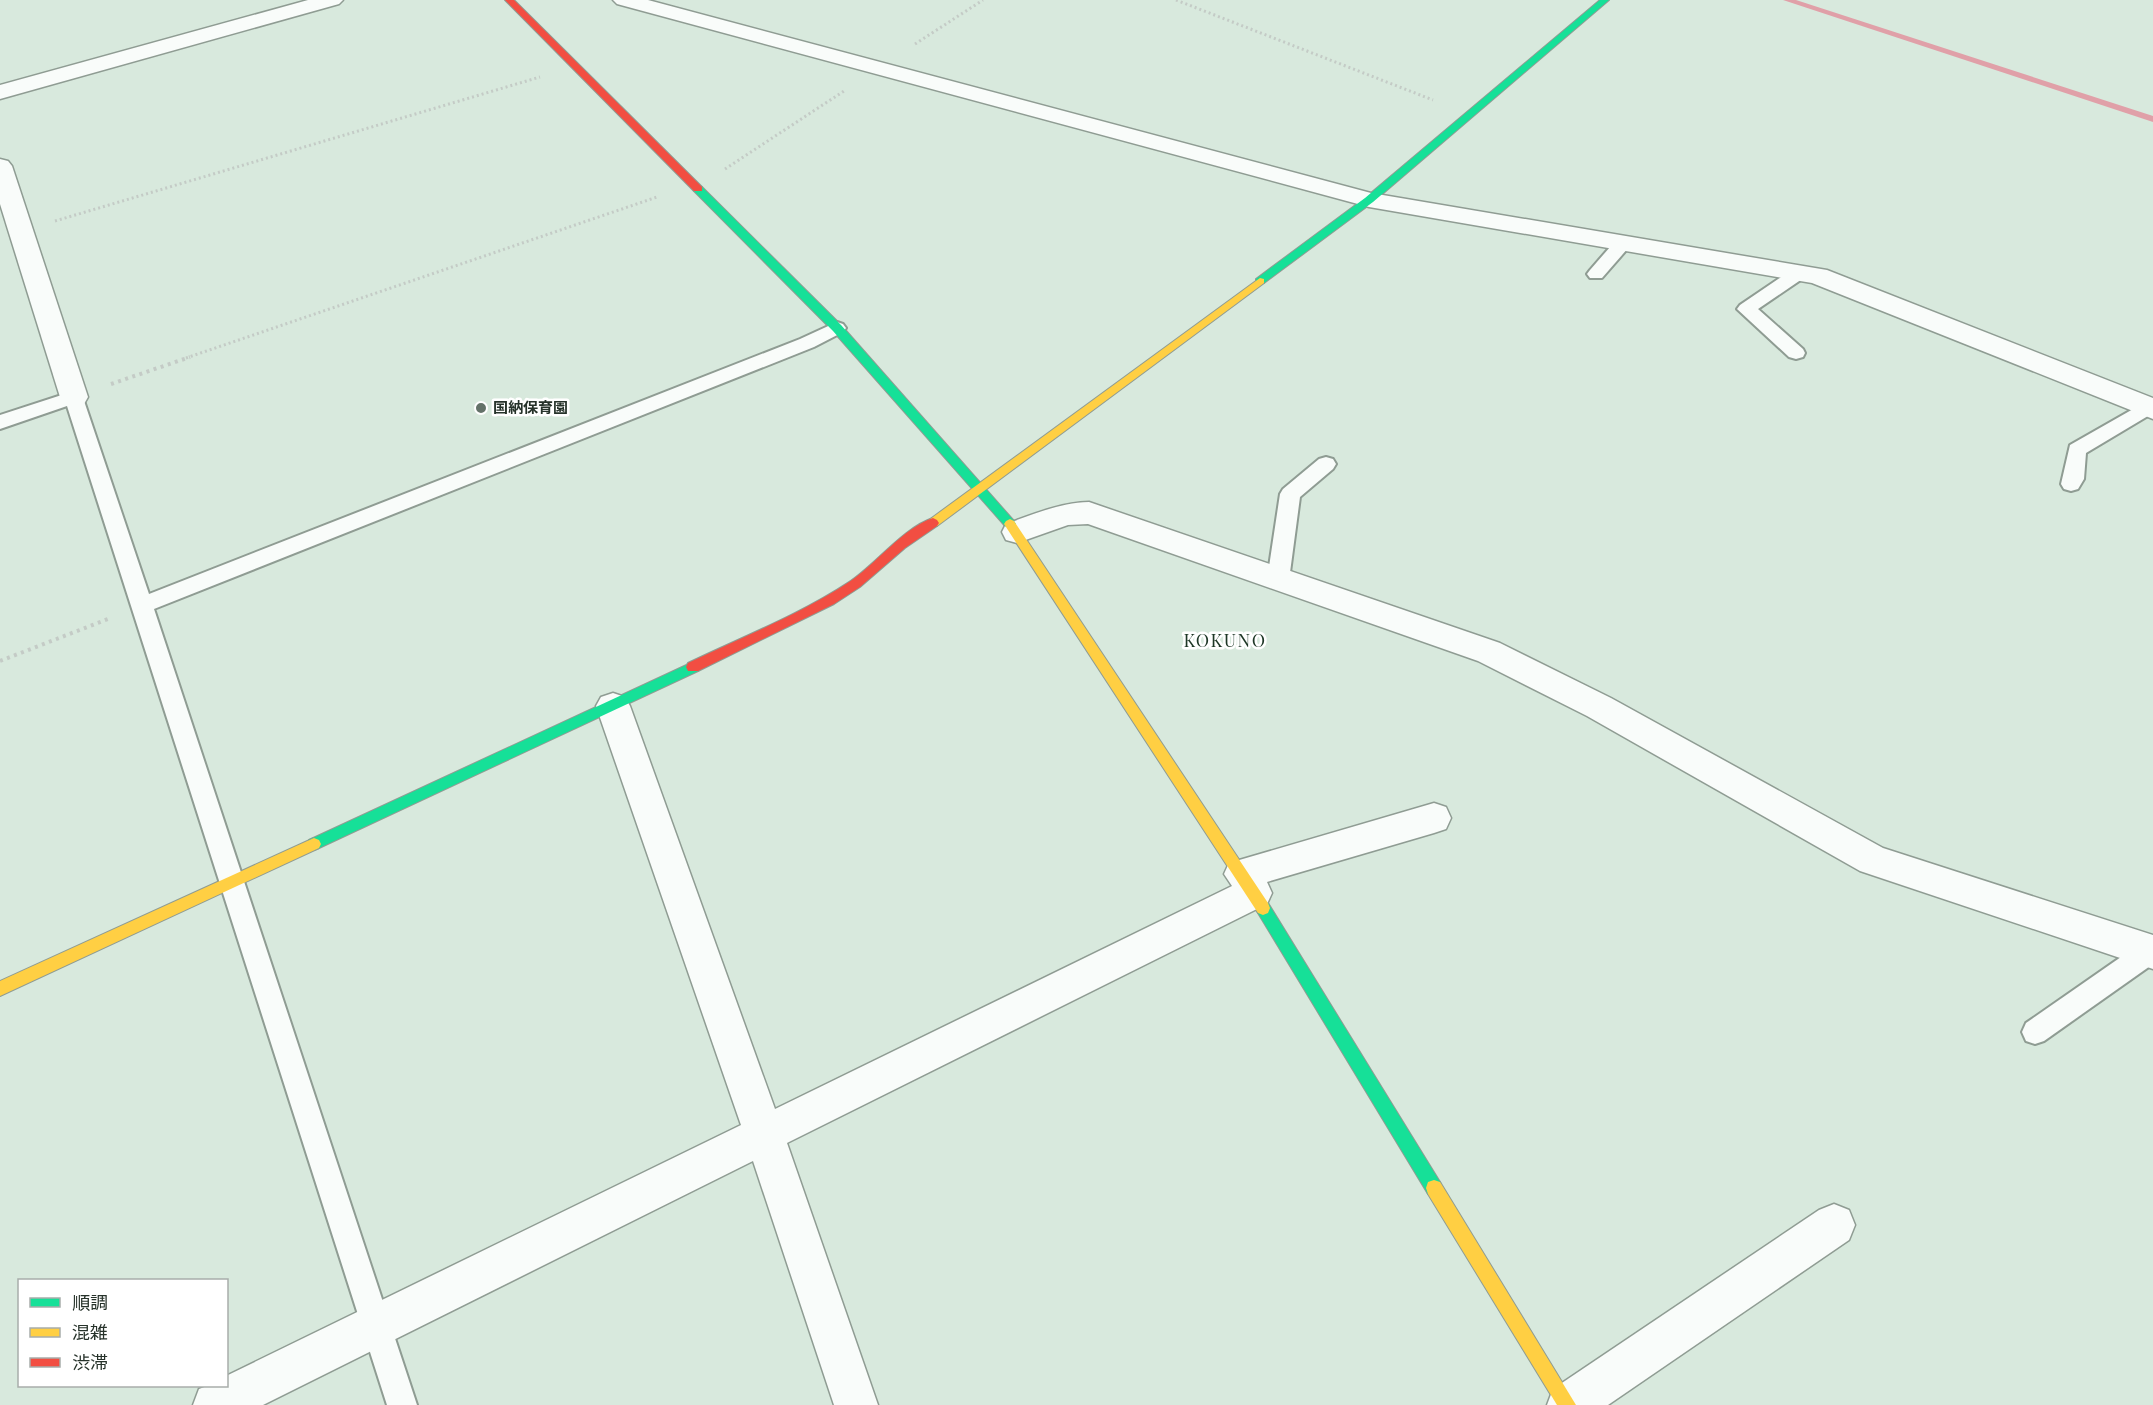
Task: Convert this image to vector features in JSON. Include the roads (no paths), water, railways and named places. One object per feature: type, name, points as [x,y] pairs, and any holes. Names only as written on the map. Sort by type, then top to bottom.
[{"type":"street","points":[[0,92],[332,0]]},
{"type":"street","points":[[509,0],[837,328],[1017,532],[1248,884],[1568,1405],[1834,1226]]},
{"type":"street","points":[[624,0],[1369,200],[1818,276],[2151,408]]},
{"type":"street","points":[[0,989],[613,706],[829,601],[856,585],[901,545],[981,489],[1369,200],[1605,0]]},
{"type":"street","points":[[0,166],[74,397]]},
{"type":"street","points":[[1017,532],[1066,514],[1089,513],[1489,652],[1599,707],[1873,860],[2152,950]]},
{"type":"street","points":[[613,706],[764,1134],[856,1405]]},
{"type":"street","points":[[215,1405],[764,1134],[1248,884],[1434,818]]},
{"type":"lane","points":[[1596,274],[1623,243]]},
{"type":"lane","points":[[1796,353],[1746,309],[1799,273]]},
{"type":"lane","points":[[143,605],[807,343],[837,328]]},
{"type":"lane","points":[[0,422],[74,397],[402,1405]]},
{"type":"lane","points":[[2071,484],[2074,479],[2078,450],[2151,408]]},
{"type":"lane","points":[[1278,580],[1290,494],[1326,464]]},
{"type":"lane","points":[[2035,1032],[2152,950]]},
{"type":"waterway","points":[[1787,0],[2153,119]]},
{"type":"place","name":"国納保育園","points":[[481,408]]},
{"type":"district","name":"KOKUNO","points":[[1225,641]]}]
